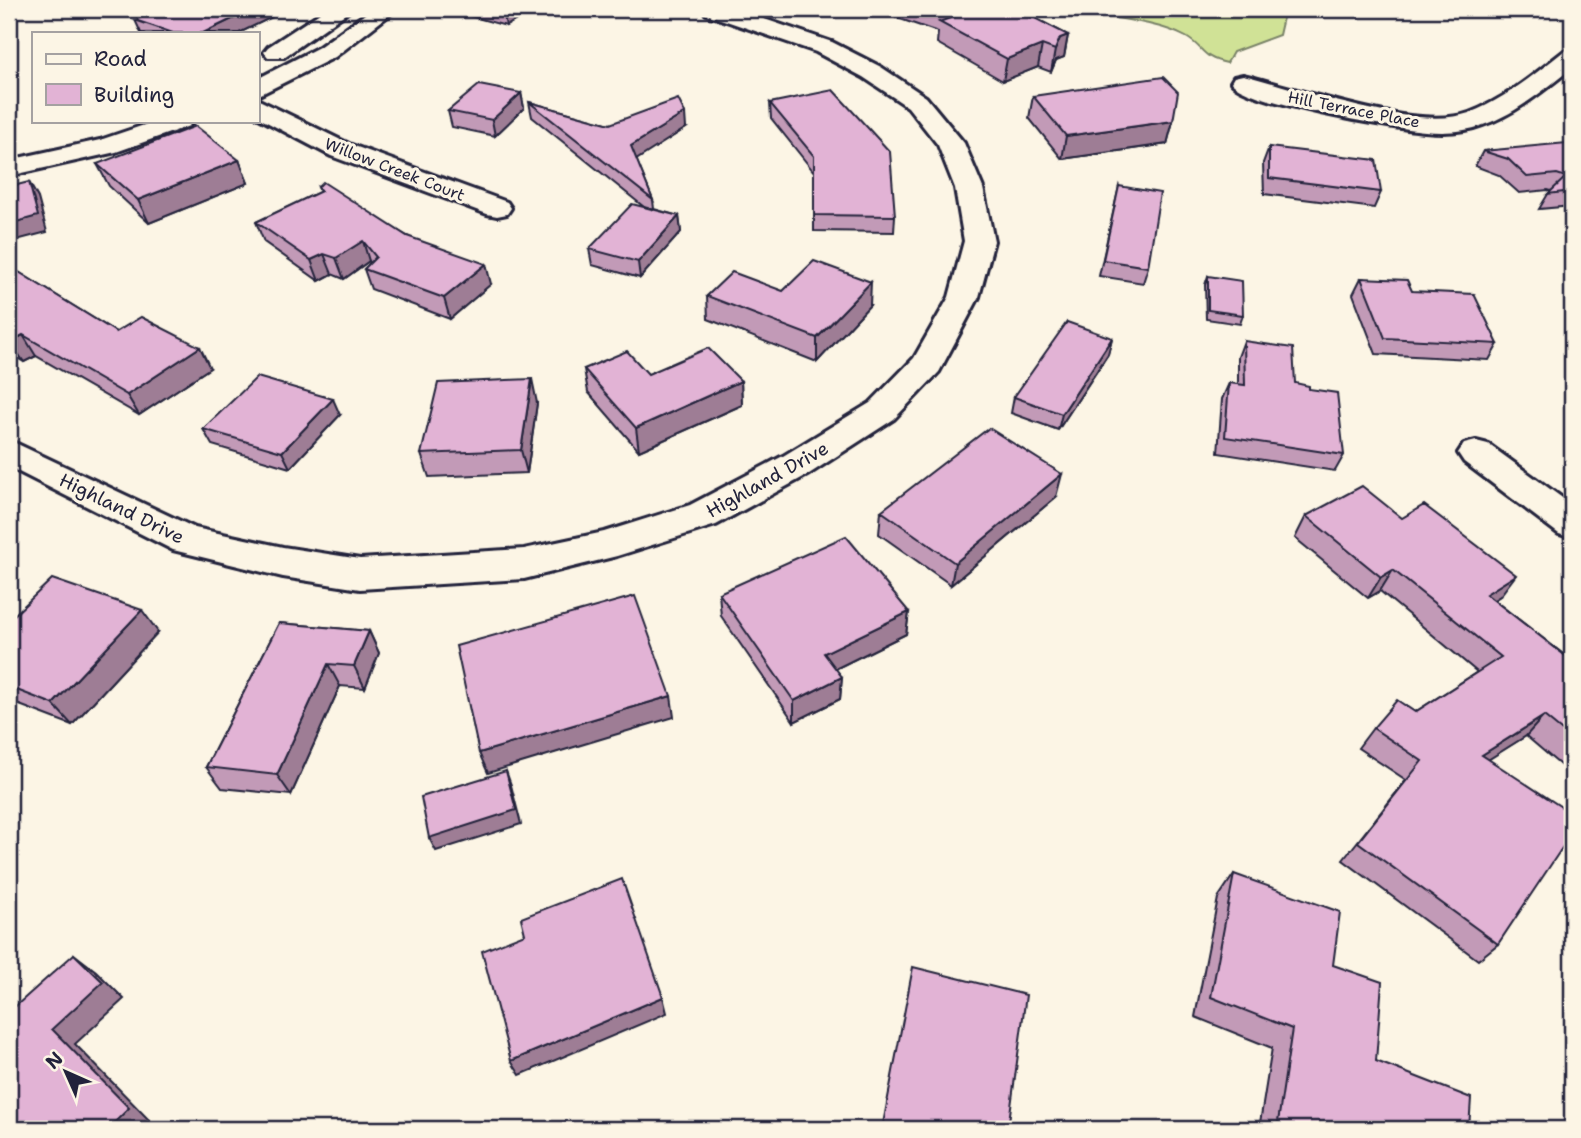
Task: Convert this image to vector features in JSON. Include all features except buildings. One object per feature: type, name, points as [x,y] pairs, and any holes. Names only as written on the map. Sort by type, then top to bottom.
[{"type":"street","points":[[259,61],[293,43],[341,9]]},
{"type":"street","points":[[259,88],[327,52],[386,9]]},
{"type":"street","name":"Highland Drive","points":[[9,452],[186,540],[283,562],[360,573],[524,564],[604,546],[703,515],[796,465],[882,411],[927,364],[964,297],[979,241],[969,188],[951,143],[917,102],[872,72],[824,47],[714,9]]},
{"type":"street","name":"Hill Terrace Place","points":[[1243,82],[1335,108],[1422,123],[1458,125],[1497,109],[1572,56]]},
{"type":"street","name":"Willow Creek Court","points":[[259,108],[340,150],[497,208]]},
{"type":"street","points":[[9,168],[107,146],[177,122]]},
{"type":"street","points":[[9,143],[77,127]]},
{"type":"street","points":[[1476,453],[1572,524]]},
{"type":"green space","points":[[1062,9],[1285,9],[1279,35],[1233,52],[1227,63],[1207,55],[1186,37],[1158,26]]}]
